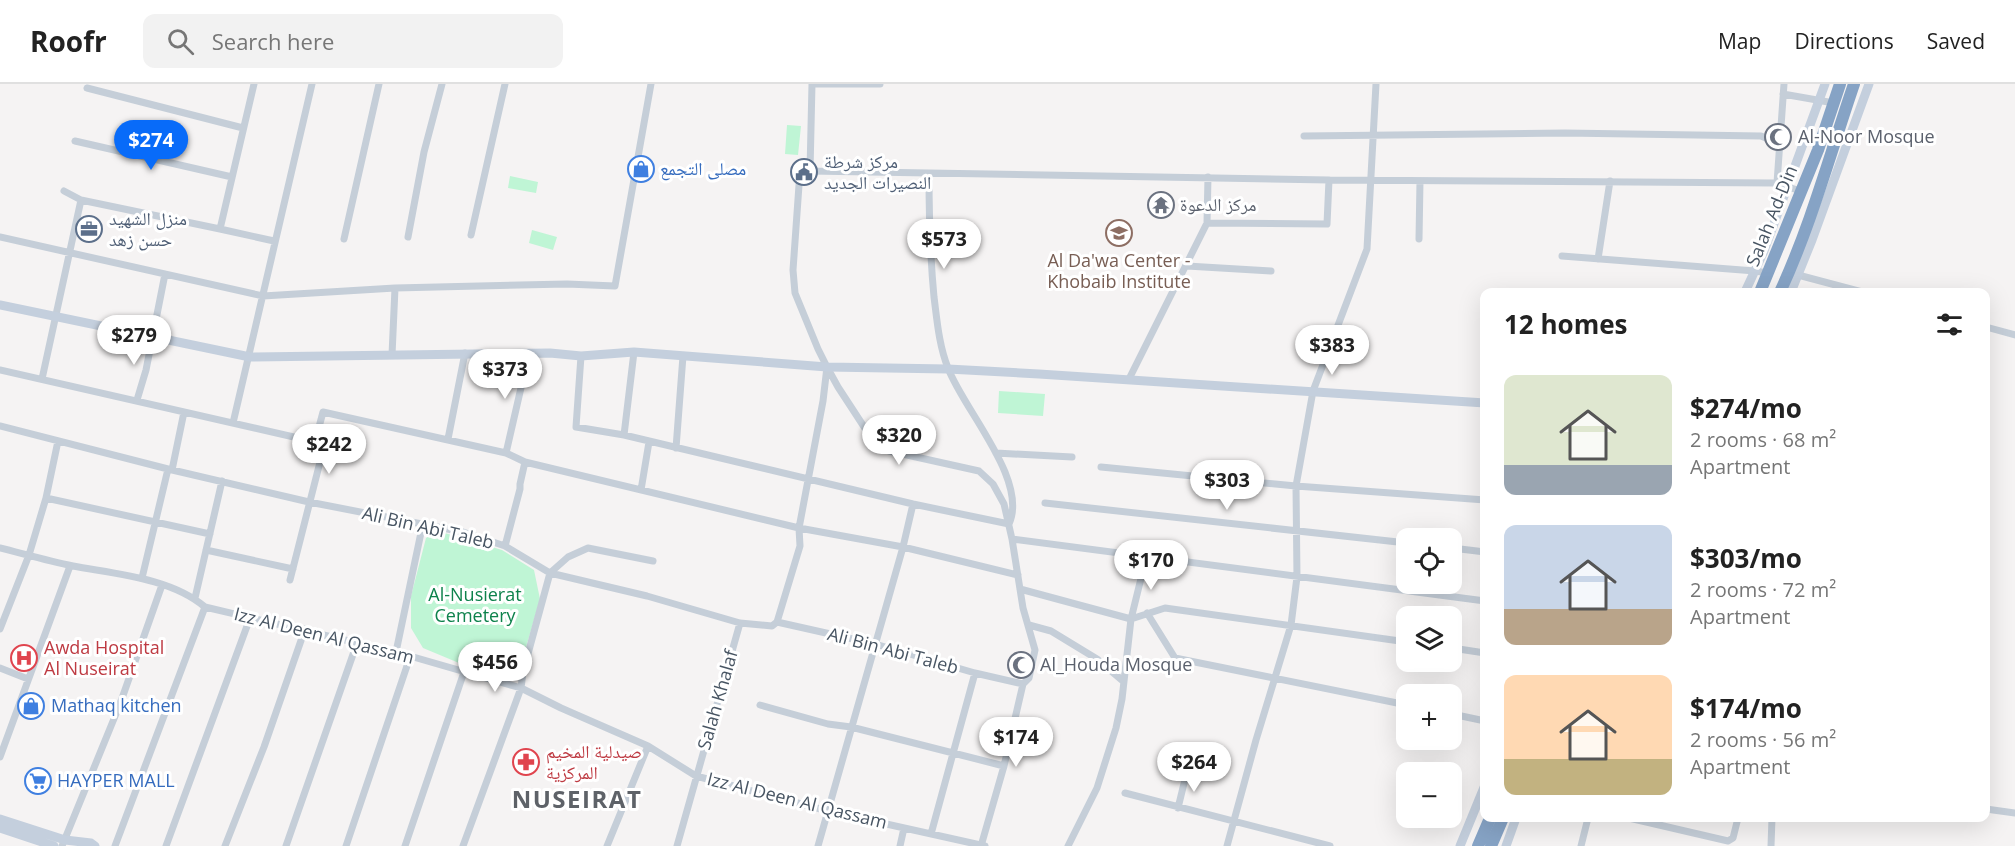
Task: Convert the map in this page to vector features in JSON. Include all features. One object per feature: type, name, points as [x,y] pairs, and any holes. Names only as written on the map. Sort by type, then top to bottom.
[{"type":"highway","name":"Salah Ad-Din","points":[[1762,288],[1802,191],[1840,84]]},
{"type":"highway","name":"Salah Ad-Din","points":[[1782,288],[1796,258],[1819,195],[1854,84]]},
{"type":"highway","points":[[1478,846],[1488,822]]},
{"type":"highway","points":[[1491,846],[1501,822]]},
{"type":"street","points":[[220,229],[254,84]]},
{"type":"street","points":[[233,423],[312,84]]},
{"type":"street","points":[[344,239],[379,84]]},
{"type":"street","points":[[408,237],[424,152],[442,84]]},
{"type":"street","points":[[471,235],[505,84]]},
{"type":"street","points":[[0,237],[263,296],[395,288],[567,284],[615,286],[651,84]]},
{"type":"street","points":[[810,171],[812,84],[880,84]]},
{"type":"street","points":[[1227,846],[1291,626],[1297,577],[1296,486],[1313,391],[1367,249],[1376,84]]},
{"type":"street","points":[[1777,183],[1784,84]]},
{"type":"street","points":[[1747,288],[1764,251],[1825,84]]},
{"type":"street","points":[[1793,288],[1869,84]]},
{"type":"street","points":[[88,86],[243,128]]},
{"type":"street","points":[[1783,94],[1834,103]]},
{"type":"street","points":[[1304,136],[1565,133],[1761,136],[1780,144]]},
{"type":"street","points":[[75,141],[232,177]]},
{"type":"street","points":[[982,846],[1023,684],[1029,678],[1035,650],[1023,608],[1004,504],[993,484],[979,471],[889,451],[870,436],[838,387],[818,349],[795,293],[793,270],[800,171],[1329,180],[1777,183],[1802,191]]},
{"type":"street","points":[[929,174],[929,246],[937,323],[948,369],[996,453],[1012,495],[1014,513],[1009,524]]},
{"type":"street","points":[[1129,379],[1207,223],[1208,177]]},
{"type":"street","points":[[1207,223],[1327,224],[1329,180]]},
{"type":"street","points":[[1419,239],[1420,181]]},
{"type":"street","points":[[1598,259],[1610,181]]},
{"type":"street","points":[[64,191],[81,200],[274,241]]},
{"type":"street","points":[[42,379],[81,200]]},
{"type":"street","points":[[1562,256],[1768,273]]},
{"type":"street","points":[[1187,266],[1271,271]]},
{"type":"street","points":[[137,400],[146,370],[165,274]]},
{"type":"street","points":[[1798,275],[1847,288]]},
{"type":"street","points":[[392,355],[395,288]]},
{"type":"street","points":[[0,305],[250,357],[465,353],[581,356],[634,352],[827,367],[948,369],[1480,403]]},
{"type":"street","points":[[1990,328],[2015,335]]},
{"type":"street","points":[[624,435],[634,352]]},
{"type":"street","points":[[448,439],[465,353]]},
{"type":"street","points":[[506,453],[529,353]]},
{"type":"street","points":[[581,356],[576,427],[624,435],[913,504],[1009,524]]},
{"type":"street","points":[[676,448],[683,356]]},
{"type":"street","points":[[777,622],[800,546],[799,528],[823,401],[827,367]]},
{"type":"street","points":[[0,370],[320,443],[318,458],[320,462],[290,580]]},
{"type":"street","points":[[142,579],[184,412]]},
{"type":"street","points":[[315,442],[323,412],[506,453],[525,462],[799,528],[903,547],[1018,575]]},
{"type":"street","name":"Ali Bin Abi Taleb","points":[[0,426],[309,502],[463,532],[505,546],[550,573],[647,596],[740,623],[772,626],[777,622],[875,644],[975,673],[1023,684]]},
{"type":"street","points":[[0,629],[29,555],[46,498],[58,441]]},
{"type":"street","points":[[640,490],[649,442]]},
{"type":"street","points":[[996,453],[1072,457]]},
{"type":"street","points":[[505,546],[525,462]]},
{"type":"street","points":[[1101,467],[1296,486],[1480,500]]},
{"type":"street","points":[[195,598],[222,481]]},
{"type":"street","points":[[46,498],[210,534]]},
{"type":"street","points":[[1044,503],[1396,542]]},
{"type":"street","points":[[818,846],[903,547],[913,504]]},
{"type":"street","points":[[396,652],[423,524]]},
{"type":"street","points":[[1012,539],[1480,600]]},
{"type":"street","name":"Izz Al Deen Al Qassam","points":[[0,548],[70,566],[142,579],[195,598],[206,607],[396,652],[521,688],[648,746],[696,776],[828,811],[982,846]]},
{"type":"street","points":[[463,846],[521,688],[523,672],[550,573],[568,557],[588,548],[653,561]]},
{"type":"street","points":[[1462,549],[1480,551]]},
{"type":"street","points":[[206,550],[293,569]]},
{"type":"street","points":[[1068,846],[1097,788],[1110,750],[1122,699],[1131,619],[1146,558]]},
{"type":"street","points":[[0,757],[70,566]]},
{"type":"street","points":[[63,843],[120,704],[162,585]]},
{"type":"street","points":[[1020,589],[1131,619],[1165,608],[1396,640]]},
{"type":"street","points":[[115,846],[206,607]]},
{"type":"street","points":[[1147,613],[1175,658],[1396,703]]},
{"type":"street","points":[[166,846],[250,618]]},
{"type":"street","name":"Salah Khalaf","points":[[677,846],[740,623]]},
{"type":"street","points":[[1029,626],[1060,635],[1097,659],[1124,681]]},
{"type":"street","points":[[225,846],[264,747],[305,629]]},
{"type":"street","points":[[286,846],[357,643]]},
{"type":"street","points":[[1462,650],[1480,652]]},
{"type":"street","points":[[346,846],[410,657]]},
{"type":"street","points":[[0,668],[28,679]]},
{"type":"street","points":[[405,846],[464,672]]},
{"type":"street","points":[[932,834],[975,673]]},
{"type":"street","points":[[760,705],[828,724],[851,727],[1004,766]]},
{"type":"street","points":[[1462,716],[1480,720]]},
{"type":"street","points":[[607,846],[648,746]]},
{"type":"street","points":[[1178,808],[1187,771]]},
{"type":"street","points":[[1125,793],[1330,846]]},
{"type":"street","points":[[1460,846],[1480,797]]},
{"type":"street","points":[[1990,810],[2015,813]]},
{"type":"street","points":[[0,819],[63,843],[91,843],[94,846]]},
{"type":"street","points":[[1506,846],[1515,822]]},
{"type":"street","points":[[1581,846],[1587,822]]},
{"type":"street","points":[[1644,822],[1718,842],[1733,838],[1736,822]]},
{"type":"street","points":[[1771,846],[1773,822]]},
{"type":"street","points":[[0,828],[54,846]]},
{"type":"street","points":[[900,846],[904,828]]},
{"type":"green space","points":[[787,125],[801,126],[798,155],[785,154]]},
{"type":"green space","points":[[510,176],[538,182],[536,193],[508,188]]},
{"type":"green space","points":[[532,230],[557,237],[553,250],[529,243]]},
{"type":"green space","points":[[999,391],[1045,394],[1043,416],[998,413]]},
{"type":"green space","name":"Al-Nusierat Cemetery","points":[[438,531],[502,550],[534,570],[540,599],[518,675],[511,678],[459,663],[423,648],[411,628],[411,596],[426,538]]},
{"type":"place","name":"Al-Noor Mosque","points":[[1778,137]]},
{"type":"place","name":"مصلى التجمع","points":[[641,169]]},
{"type":"place","name":"مركز شرطة النصيرات الجديد","points":[[804,172]]},
{"type":"place","name":"مركز الدعوة","points":[[1161,205]]},
{"type":"place","name":"منزل الشهيد حسن زهد","points":[[89,229]]},
{"type":"place","name":"Al Da'wa Center - Khobaib Institute","points":[[1119,233]]},
{"type":"place","name":"Awda Hospital Al Nuseirat","points":[[24,658]]},
{"type":"place","name":"Al_Houda Mosque","points":[[1021,665]]},
{"type":"place","name":"Mathaq kitchen","points":[[31,706]]},
{"type":"place","name":"صيدلية المخيم المركزية","points":[[526,762]]},
{"type":"place","name":"HAYPER MALL","points":[[38,781]]},
{"type":"district","name":"NUSEIRAT","points":[[577,800]]}]
